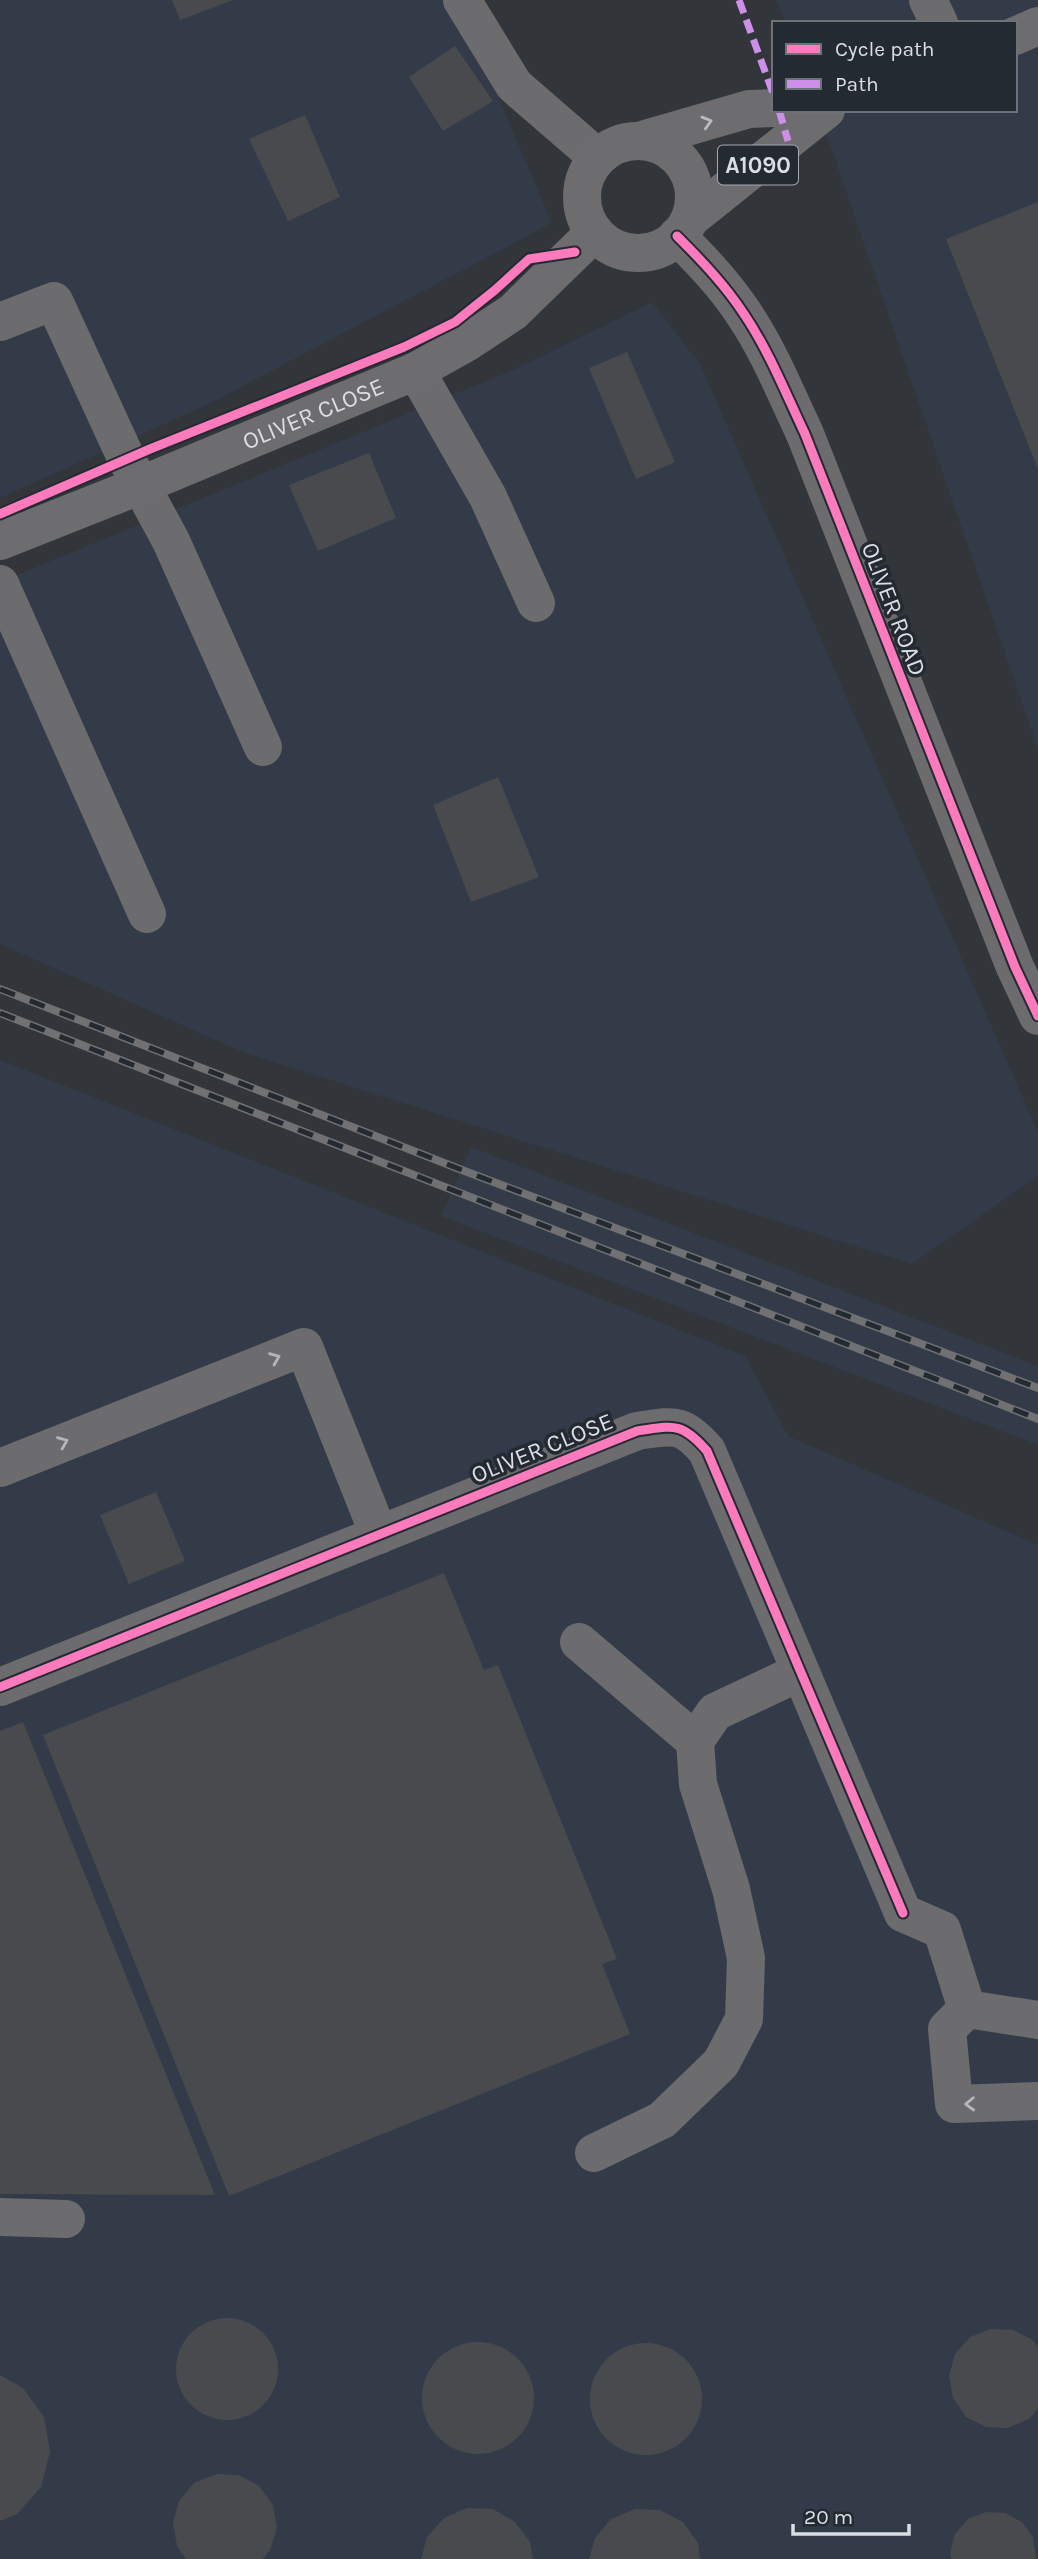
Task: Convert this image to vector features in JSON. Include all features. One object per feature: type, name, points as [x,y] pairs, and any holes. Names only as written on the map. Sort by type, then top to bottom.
[{"type":"main road","points":[[1017,35],[1038,26]]},
{"type":"main road","name":"A1090","points":[[642,141],[749,109],[772,108]]},
{"type":"main road","name":"A1090","points":[[684,228],[824,112]]},
{"type":"main road","points":[[642,141],[674,153],[686,167],[693,183],[694,201],[684,228],[662,248],[644,253],[626,252],[608,245],[594,233],[586,219],[582,194],[588,170],[597,157],[618,145],[642,141]]},
{"type":"main road","name":"OLIVER CLOSE","points":[[0,541],[416,371],[513,312],[594,233]]},
{"type":"street","points":[[462,0],[514,85],[597,157]]},
{"type":"street","points":[[928,0],[938,21]]},
{"type":"street","name":"OLIVER ROAD","points":[[684,228],[744,314],[772,365],[804,435],[1005,942],[1038,1016]]},
{"type":"street","points":[[0,322],[54,301],[139,486],[171,541],[262,747]]},
{"type":"street","points":[[416,371],[488,497],[536,603]]},
{"type":"street","points":[[0,584],[147,914]]},
{"type":"street","points":[[0,1468],[303,1347],[379,1535]]},
{"type":"street","name":"OLIVER CLOSE","points":[[4,1675],[379,1535],[637,1431],[671,1427],[692,1434],[707,1451],[903,1913],[942,1930],[967,2009]]},
{"type":"street","points":[[579,1642],[695,1741]]},
{"type":"street","points":[[594,2153],[662,2120],[721,2063],[744,2019],[746,1958],[732,1889],[698,1784],[695,1741],[715,1712],[800,1671]]},
{"type":"street","points":[[1038,2020],[967,2009],[947,2029],[954,2104],[1038,2101]]},
{"type":"street","points":[[0,2217],[66,2219]]},
{"type":"shaded area","points":[[0,0],[457,0],[552,223],[209,404],[0,498]]},
{"type":"shaded area","points":[[776,0],[1038,0],[1038,749],[819,112],[1017,112],[1017,21],[784,21]]},
{"type":"shaded area","points":[[652,302],[700,364],[1038,1132],[1038,1176],[912,1264],[245,1053],[0,944],[0,582],[518,368]]},
{"type":"shaded area","points":[[0,1060],[745,1356],[788,1436],[1038,1545],[1038,2559],[0,2559]]},
{"type":"shaded area","points":[[471,1147],[1038,1366],[1038,1445],[441,1216]]},
{"type":"building","points":[[172,0],[233,0],[180,20]]},
{"type":"building","points":[[455,46],[493,101],[443,131],[409,77]]},
{"type":"building","points":[[305,115],[340,197],[288,221],[249,139]]},
{"type":"building","points":[[1038,202],[1038,469],[946,239]]},
{"type":"building","points":[[627,352],[675,462],[636,479],[589,368]]},
{"type":"building","points":[[369,453],[396,518],[318,551],[289,485]]},
{"type":"building","points":[[498,777],[539,877],[471,902],[433,805]]},
{"type":"building","points":[[156,1492],[185,1561],[129,1584],[100,1515]]},
{"type":"building","points":[[444,1573],[484,1670],[498,1665],[617,1959],[602,1964],[630,2034],[229,2196],[43,1735]]},
{"type":"building","points":[[23,1722],[215,2195],[0,2194],[0,1731]]},
{"type":"building","points":[[227,2318],[247,2322],[263,2333],[274,2349],[278,2369],[274,2389],[263,2405],[247,2416],[227,2420],[207,2416],[191,2405],[180,2389],[176,2369],[180,2349],[191,2333],[207,2322]]},
{"type":"building","points":[[991,2329],[1013,2330],[1033,2340],[1038,2347],[1038,2409],[1029,2419],[1008,2428],[986,2427],[966,2417],[953,2398],[949,2376],[955,2354],[970,2337]]},
{"type":"building","points":[[478,2342],[499,2346],[518,2358],[530,2377],[534,2398],[530,2419],[518,2438],[499,2450],[478,2454],[457,2450],[438,2438],[426,2419],[422,2398],[426,2377],[438,2358],[457,2346]]},
{"type":"building","points":[[646,2343],[667,2347],[686,2359],[698,2378],[702,2399],[698,2420],[686,2439],[667,2451],[646,2455],[625,2451],[606,2439],[594,2420],[590,2399],[594,2378],[606,2359],[625,2347]]},
{"type":"building","points":[[0,2375],[23,2388],[44,2417],[50,2452],[41,2487],[17,2514],[0,2521]]},
{"type":"building","points":[[216,2474],[239,2475],[259,2486],[273,2505],[277,2528],[270,2550],[263,2559],[186,2559],[177,2546],[173,2523],[179,2501],[194,2483]]},
{"type":"building","points":[[467,2508],[493,2509],[515,2522],[530,2542],[533,2559],[421,2559],[427,2537],[444,2518]]},
{"type":"building","points":[[635,2509],[660,2510],[683,2522],[698,2543],[700,2559],[589,2559],[595,2538],[611,2519]]},
{"type":"building","points":[[986,2512],[1005,2513],[1022,2522],[1033,2537],[1036,2559],[951,2559],[955,2534],[968,2519]]},
{"type":"railway","points":[[0,989],[462,1170],[1038,1388]]},
{"type":"railway","points":[[0,1013],[1038,1419]]},
{"type":"marked path","points":[[739,0],[772,91]]},
{"type":"marked path","points":[[780,112],[788,141]]},
{"type":"cycle path","points":[[677,236],[737,303],[784,388],[805,434],[1015,967],[1038,1016]]},
{"type":"cycle path","points":[[0,514],[150,449],[404,347],[455,322],[529,259],[575,252]]},
{"type":"cycle path","points":[[0,1687],[637,1431],[676,1428],[690,1435],[707,1451],[903,1913]]}]
